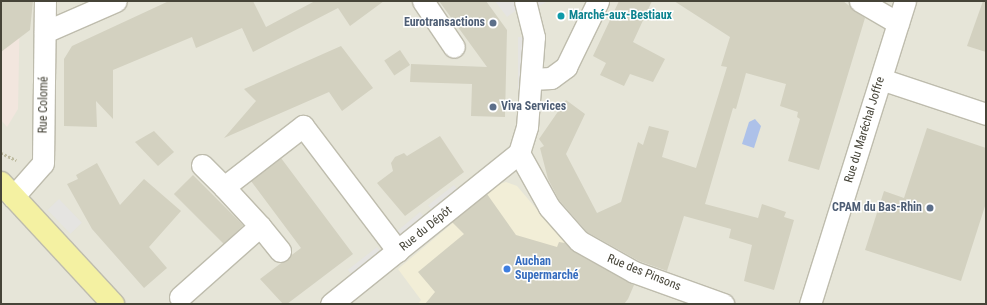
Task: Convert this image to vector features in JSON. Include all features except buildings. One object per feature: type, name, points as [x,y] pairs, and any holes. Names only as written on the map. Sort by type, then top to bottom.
[{"type":"main road","points":[[7,190],[113,304]]},
{"type":"street","name":"Rue Colomé","points":[[7,190],[43,163],[45,1]]},
{"type":"street","points":[[45,32],[116,1]]},
{"type":"street","points":[[423,1],[454,47]]},
{"type":"street","points":[[519,153],[527,127],[534,28],[525,1]]},
{"type":"street","points":[[531,79],[555,77],[569,62],[598,1]]},
{"type":"street","points":[[860,1],[898,23]]},
{"type":"street","name":"Rue du Maréchal Joffre","points":[[810,304],[905,1]]},
{"type":"street","points":[[881,79],[986,114]]},
{"type":"street","points":[[224,187],[304,126],[398,251]]},
{"type":"street","name":"Rue du Dépôt","points":[[332,304],[519,153]]},
{"type":"street","name":"Rue des Pinsons","points":[[519,153],[537,189],[578,241],[634,272],[723,304]]},
{"type":"street","points":[[202,165],[260,226],[280,251]]},
{"type":"street","points":[[180,297],[260,226]]},
{"type":"path","points":[[1,153],[20,161]]},
{"type":"shaded area","points":[[1,1],[986,1],[986,304],[1,304]]},
{"type":"shaded area","points":[[1,1],[20,1],[18,109],[7,127],[1,120]]},
{"type":"shaded area","points":[[495,1],[548,1],[530,11],[526,3],[507,17]]},
{"type":"shaded area","points":[[518,37],[534,37],[534,90],[518,90]]},
{"type":"shaded area","points":[[506,182],[517,186],[556,232],[592,264],[598,304],[418,304],[421,300],[398,269],[499,184]]},
{"type":"shaded area","points":[[454,185],[464,198],[438,218],[428,205]]},
{"type":"shaded area","points":[[59,199],[82,223],[70,234],[47,210]]},
{"type":"shaded area","points":[[420,212],[431,225],[405,247],[394,234]]},
{"type":"shaded area","points":[[377,247],[387,260],[358,282],[348,270]]},
{"type":"water","points":[[755,119],[761,126],[754,148],[742,144],[749,122]]},
{"type":"place","name":"Marché-aux-Bestiaux","points":[[561,16]]},
{"type":"place","name":"Eurotransactions","points":[[493,23]]},
{"type":"place","name":"Viva Services","points":[[493,107]]},
{"type":"place","name":"CPAM du Bas-Rhin","points":[[930,208]]},
{"type":"place","name":"Auchan Supermarché","points":[[507,269]]}]
